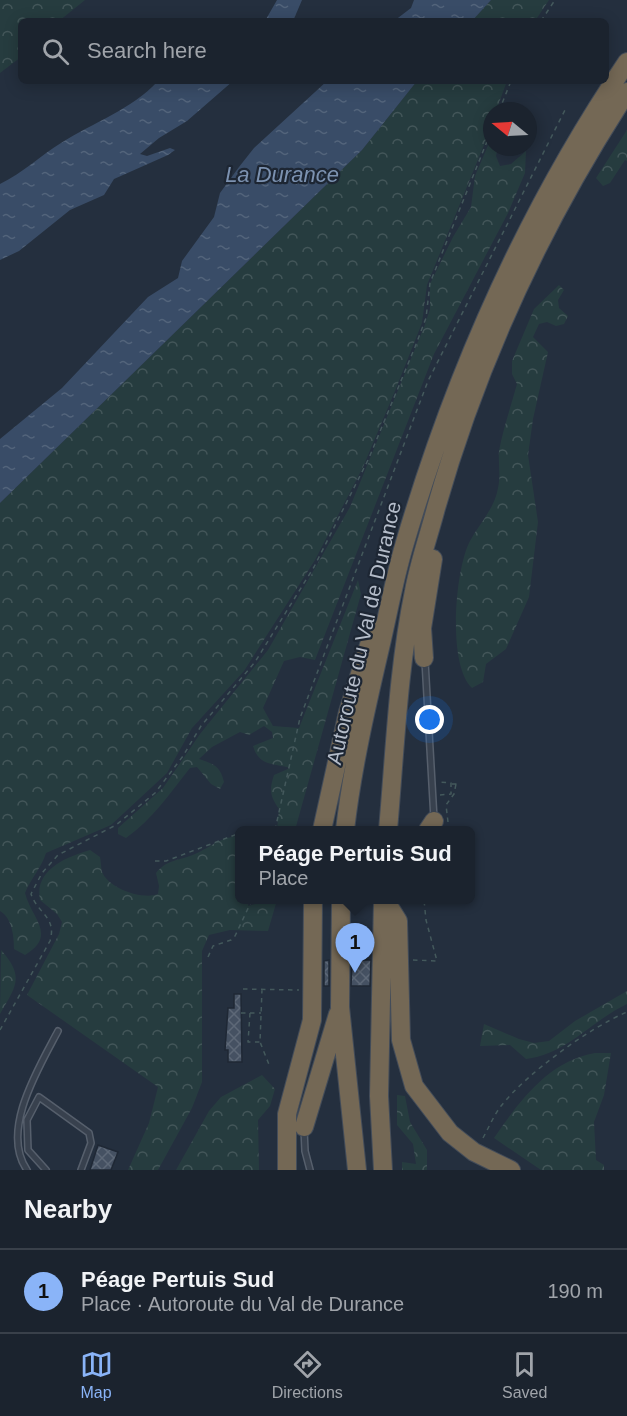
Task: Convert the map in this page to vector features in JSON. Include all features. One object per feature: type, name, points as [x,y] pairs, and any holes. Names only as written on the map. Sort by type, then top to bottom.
[{"type":"highway","name":"Autoroute du Val de Durance","points":[[346,826],[350,787],[363,724],[403,548],[454,394],[491,307],[548,192],[627,62]]},
{"type":"highway","name":"Autoroute du Val de Durance","points":[[388,826],[400,698],[413,592],[442,486],[467,407],[525,271],[575,176],[627,92]]},
{"type":"highway","points":[[424,658],[423,620],[442,486]]},
{"type":"highway","points":[[323,826],[354,694],[374,628],[403,548]]},
{"type":"highway","points":[[287,1170],[286,1114],[312,1020],[313,904]]},
{"type":"highway","points":[[341,904],[340,1007],[357,1170]]},
{"type":"highway","points":[[383,1170],[379,1095],[384,904]]},
{"type":"highway","points":[[387,904],[398,921],[401,1040],[414,1086],[441,1124],[461,1142],[511,1170]]},
{"type":"highway","points":[[304,1127],[340,1007]]},
{"type":"lane","points":[[424,658],[428,676],[437,824]]},
{"type":"lane","points":[[27,1170],[16,1156],[14,1126],[21,1104],[58,1031]]},
{"type":"lane","points":[[46,1170],[28,1150],[27,1120],[39,1097],[89,1133],[91,1143],[81,1170]]},
{"type":"lane","points":[[304,1127],[304,1150],[310,1170]]},
{"type":"path","points":[[543,18],[555,0]]},
{"type":"path","points":[[503,102],[510,84]]},
{"type":"path","points":[[276,826],[300,718],[428,381],[564,110]]},
{"type":"path","points":[[0,1030],[50,941],[53,930],[50,921],[31,894],[42,873],[58,855],[116,825],[155,793],[183,756],[201,726],[255,662],[314,567],[364,468],[415,347],[426,318],[430,283],[483,151]]},
{"type":"path","points":[[436,782],[449,781],[451,784],[457,784],[437,824]]},
{"type":"path","points":[[438,795],[451,794],[451,784]]},
{"type":"path","points":[[155,861],[166,861],[235,835]]},
{"type":"path","points":[[208,957],[213,946],[231,940],[235,936],[250,904]]},
{"type":"path","points":[[406,960],[437,961],[426,920],[424,904]]},
{"type":"path","points":[[243,989],[304,990]]},
{"type":"path","points":[[262,989],[260,1042],[270,1067]]},
{"type":"path","points":[[483,1138],[501,1106],[536,1072],[586,1035],[612,1018],[627,1012]]},
{"type":"path","points":[[241,1013],[262,1013]]},
{"type":"path","points":[[250,1013],[248,1042],[260,1042]]},
{"type":"green space","points":[[0,0],[85,0],[63,18],[18,18],[18,59],[0,73]]},
{"type":"green space","points":[[491,0],[549,0],[537,18],[475,18]]},
{"type":"green space","points":[[415,84],[506,84],[499,102],[483,102],[483,147],[427,285],[422,323],[363,467],[315,560],[244,671],[192,728],[167,773],[111,825],[46,853],[25,893],[41,933],[35,948],[25,955],[14,949],[10,923],[0,911],[0,503],[362,150]]},
{"type":"green space","points":[[627,130],[627,161],[625,160],[610,183],[603,186],[596,178]]},
{"type":"green space","points":[[484,156],[496,156],[500,166],[511,164],[520,156],[526,156],[525,173],[508,213],[434,354],[315,660],[300,657],[284,661],[263,708],[273,726],[299,728],[358,580],[361,594],[296,826],[277,826],[279,809],[271,793],[271,785],[274,775],[290,768],[267,763],[259,757],[253,746],[273,738],[272,732],[264,726],[249,735],[240,732],[212,747],[199,759],[218,769],[224,782],[220,789],[211,784],[197,767],[190,768],[144,823],[126,838],[118,834],[118,828],[163,788],[200,734],[268,650],[350,507],[424,327],[430,309],[430,284],[471,207],[475,176]]},
{"type":"green space","points":[[559,285],[564,290],[558,300],[559,308],[568,316],[564,324],[556,326],[547,322],[539,324],[533,337],[548,352],[533,419],[528,455],[538,522],[529,597],[506,649],[486,664],[483,682],[472,688],[464,676],[456,639],[460,573],[470,541],[496,495],[499,479],[499,451],[517,384],[512,374],[512,361],[534,309]]},
{"type":"green space","points":[[235,837],[235,904],[248,904],[248,906],[276,904],[268,931],[230,930],[209,935],[202,951],[202,1082],[192,1108],[158,1170],[128,1170],[149,1123],[158,1087],[27,995],[59,934],[62,922],[57,914],[40,900],[39,890],[47,873],[54,866],[90,850],[100,857],[102,872],[106,878],[119,888],[136,894],[158,894],[156,873],[160,868]]},
{"type":"green space","points":[[1,950],[13,967],[15,982],[14,989],[0,1014]]},
{"type":"green space","points":[[627,991],[627,1004],[566,1044],[541,1056],[526,1059],[510,1045],[480,1046],[484,1024],[534,1043],[549,1041],[575,1021]]},
{"type":"green space","points":[[595,1053],[611,1053],[604,1095],[594,1122],[596,1160],[604,1165],[604,1170],[541,1170],[494,1138],[525,1097],[549,1074],[578,1057]]},
{"type":"green space","points":[[262,1075],[275,1089],[270,1106],[258,1120],[259,1170],[176,1170],[209,1111],[221,1097]]},
{"type":"green space","points":[[397,1095],[405,1096],[410,1122],[427,1150],[427,1170],[402,1170],[402,1162],[416,1164],[413,1144],[397,1125]]},
{"type":"water","points":[[277,0],[302,0],[294,18],[267,18]]},
{"type":"water","points":[[414,0],[491,0],[475,18],[398,18],[411,8]]},
{"type":"water","name":"La Durance","points":[[155,84],[230,84],[187,121],[159,138],[140,154],[147,156],[170,148],[175,150],[114,179],[104,195],[70,210],[19,251],[0,260],[0,184],[74,135],[124,108]]},
{"type":"water","name":"La Durance","points":[[324,84],[415,84],[362,150],[0,503],[0,439],[62,388],[148,297],[178,278],[182,261],[214,217],[220,193],[254,148]]},
{"type":"building","points":[[329,960],[329,986],[324,986],[324,961]]},
{"type":"building","points":[[371,960],[370,986],[351,986],[352,961]]},
{"type":"building","points":[[234,994],[241,994],[242,1062],[228,1062],[228,1050],[225,1050],[228,1008],[234,1008]]},
{"type":"building","points":[[98,1145],[118,1152],[111,1170],[90,1170]]},
{"type":"place","name":"Péage Pertuis Sud","points":[[355,973]]}]
